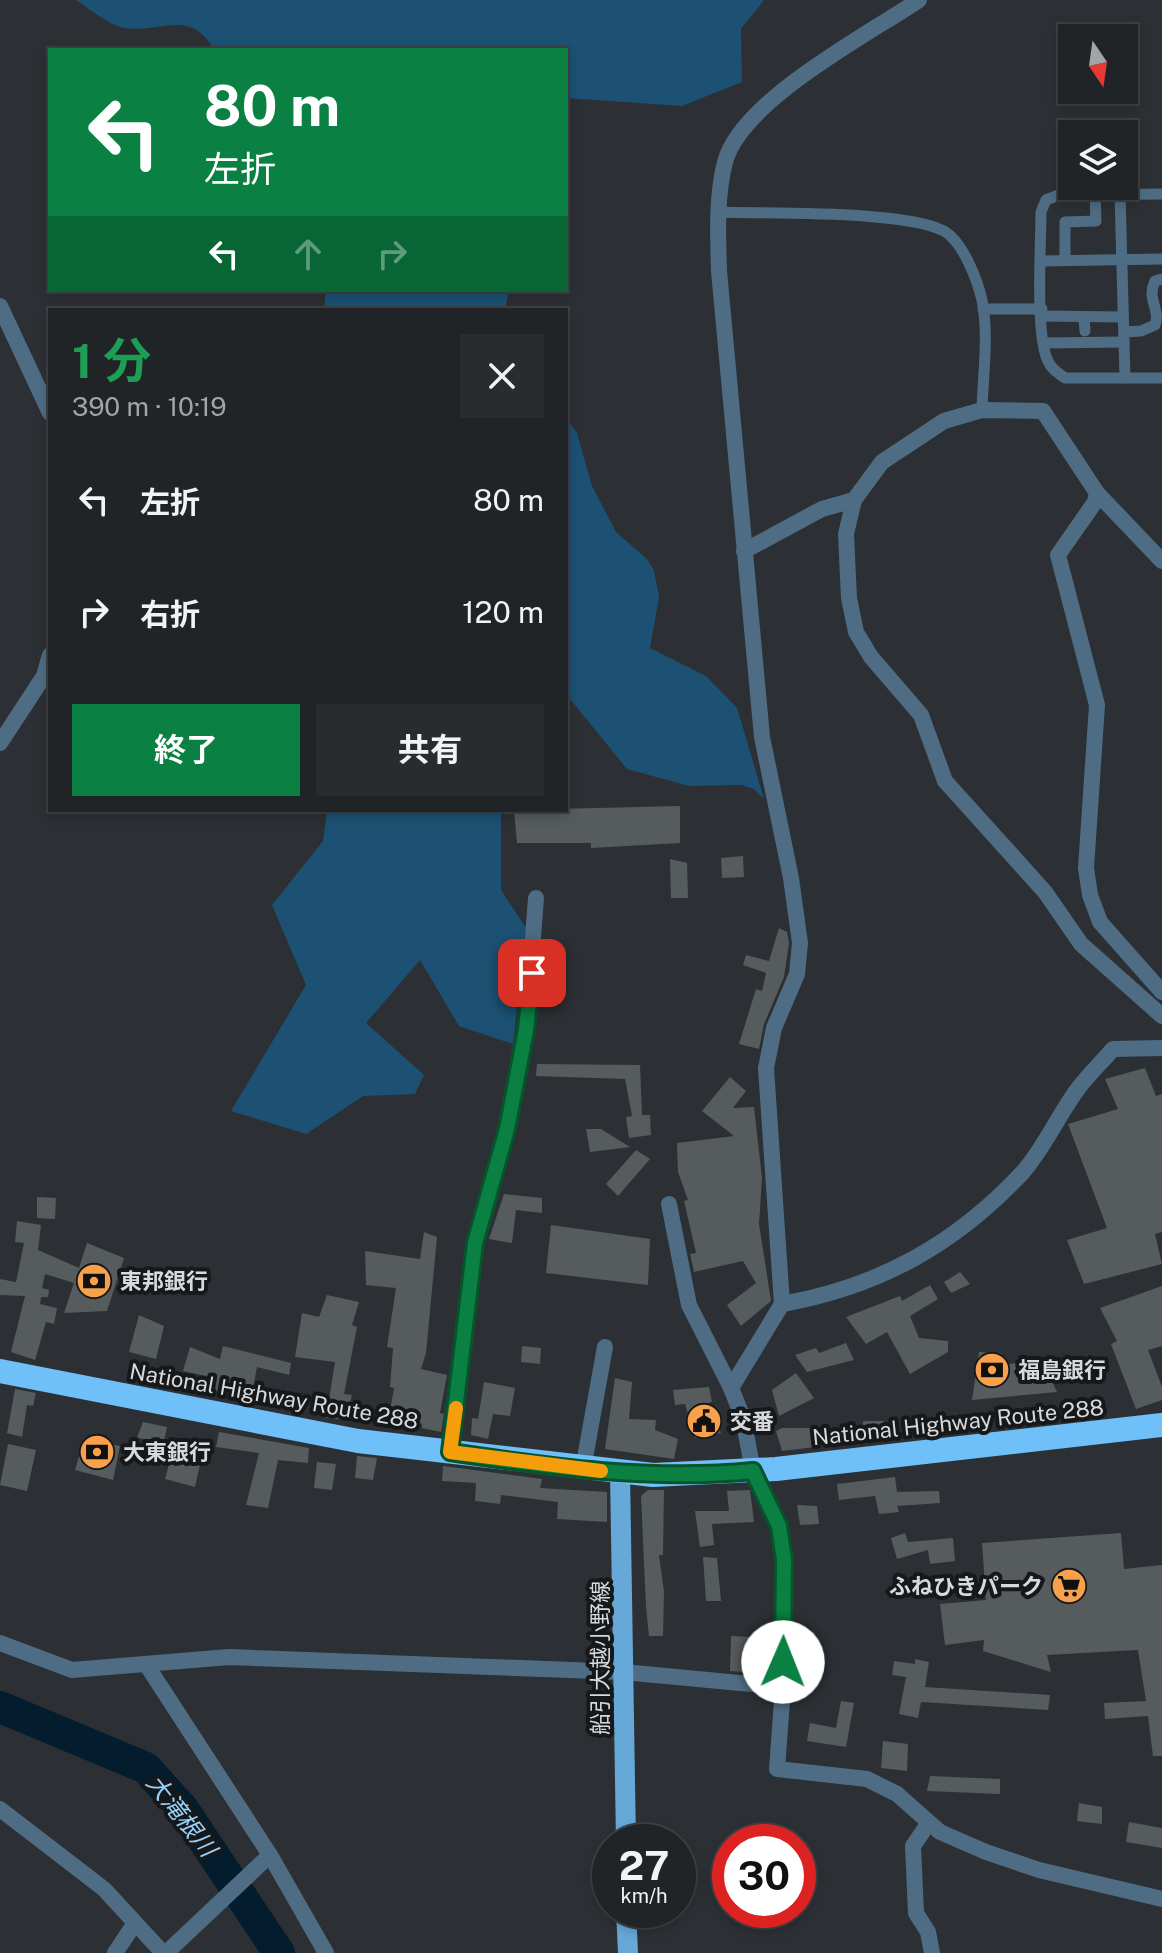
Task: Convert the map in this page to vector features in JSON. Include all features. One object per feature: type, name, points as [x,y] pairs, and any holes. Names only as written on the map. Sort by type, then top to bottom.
[{"type":"highway","name":"National Highway Route 288","points":[[0,1371],[281,1428],[620,1473],[698,1475],[753,1471],[1162,1425]]},
{"type":"main road","name":"船引大越小野線","points":[[620,1473],[626,1824]]},
{"type":"main road","points":[[627,1928],[628,1953]]},
{"type":"street","points":[[731,1388],[782,1304],[766,1068],[774,1028],[797,974],[800,943],[791,878],[762,737],[744,551],[719,271],[719,212],[725,161],[736,136],[782,91],[919,0]]},
{"type":"street","points":[[0,306],[48,409]]},
{"type":"street","points":[[1162,561],[1097,493],[1043,411],[982,410],[944,421],[882,462],[854,500],[846,534],[849,598],[856,632],[871,657],[921,715],[945,781],[1045,892],[1081,944],[1162,1016]]},
{"type":"street","points":[[1097,493],[1095,502],[1058,555],[1097,705],[1087,881],[1100,922],[1162,992]]},
{"type":"street","points":[[744,551],[822,509],[854,500]]},
{"type":"street","points":[[0,743],[44,676],[48,662]]},
{"type":"street","points":[[450,1452],[475,1243],[507,1129],[526,1030],[536,898]]},
{"type":"street","points":[[782,1304],[832,1295],[872,1279],[962,1229],[1025,1170],[1077,1089],[1113,1049],[1162,1048]]},
{"type":"street","points":[[669,1204],[689,1305],[731,1388],[743,1418],[753,1471],[779,1526],[784,1560],[783,1687],[777,1769],[867,1779],[897,1794],[928,1824],[986,1852],[1039,1870],[1162,1899]]},
{"type":"street","points":[[583,1469],[605,1347]]},
{"type":"street","points":[[0,1643],[72,1670],[229,1657],[623,1672],[783,1687]]},
{"type":"street","points":[[146,1664],[270,1855],[326,1953]]},
{"type":"street","points":[[0,1809],[104,1889],[164,1953],[270,1855]]},
{"type":"street","points":[[928,1824],[913,1846],[916,1913],[928,1932],[932,1953]]},
{"type":"street","points":[[115,1953],[135,1923]]},
{"type":"lane","points":[[1138,194],[1162,194]]},
{"type":"lane","points":[[1058,195],[1046,200],[1041,212],[1042,313],[1047,360],[1065,378],[1162,378]]},
{"type":"lane","points":[[1065,260],[1065,222],[1096,221],[1095,200]]},
{"type":"lane","points":[[1120,200],[1125,378]]},
{"type":"lane","points":[[719,212],[912,220],[946,232],[964,255],[983,309],[982,410]]},
{"type":"lane","points":[[1041,261],[1162,259]]},
{"type":"lane","points":[[1044,343],[1086,343],[1124,337],[1155,325],[1158,319],[1151,288],[1155,281],[1162,279]]},
{"type":"lane","points":[[983,309],[1123,317]]},
{"type":"lane","points":[[1084,317],[1086,343]]},
{"type":"shaded area","points":[[76,0],[764,0],[741,29],[742,82],[682,106],[568,98],[568,48],[213,48],[205,37],[185,26],[125,28],[106,20]]},
{"type":"shaded area","points":[[326,292],[509,292],[505,308],[324,308]]},
{"type":"shaded area","points":[[568,421],[577,433],[592,486],[616,532],[647,559],[654,571],[659,597],[650,648],[706,676],[737,708],[764,799],[754,789],[741,785],[689,786],[627,769],[568,696]]},
{"type":"shaded area","points":[[327,812],[501,812],[501,890],[526,928],[513,1044],[459,1026],[420,960],[366,1023],[424,1075],[415,1094],[363,1096],[306,1134],[231,1111],[306,985],[272,905],[323,841]]},
{"type":"building","points":[[680,806],[680,843],[591,848],[591,843],[517,843],[514,812],[568,812],[568,809]]},
{"type":"building","points":[[743,856],[744,877],[722,878],[721,858]]},
{"type":"building","points":[[670,859],[687,863],[688,898],[671,898]]},
{"type":"building","points":[[779,928],[787,932],[789,943],[784,977],[764,1024],[759,1049],[739,1044],[756,989],[762,991],[766,973],[743,965],[746,955],[769,961]]},
{"type":"building","points":[[537,1064],[640,1065],[642,1115],[650,1115],[651,1135],[629,1138],[626,1117],[632,1116],[625,1079],[536,1076]]},
{"type":"building","points":[[1145,1068],[1156,1096],[1162,1094],[1162,1232],[1155,1234],[1162,1264],[1084,1284],[1067,1240],[1107,1228],[1068,1124],[1118,1109],[1105,1079]]},
{"type":"building","points":[[730,1077],[746,1091],[733,1108],[754,1107],[762,1178],[759,1224],[771,1301],[741,1326],[727,1305],[756,1283],[743,1261],[694,1272],[690,1254],[696,1253],[684,1201],[688,1200],[678,1172],[677,1143],[734,1136],[702,1111]]},
{"type":"building","points":[[586,1129],[601,1129],[630,1147],[590,1152]]},
{"type":"building","points":[[636,1150],[650,1159],[618,1196],[606,1184]]},
{"type":"building","points":[[504,1194],[542,1198],[542,1213],[516,1210],[512,1243],[489,1239]]},
{"type":"building","points":[[37,1197],[56,1198],[55,1219],[37,1218]]},
{"type":"building","points":[[17,1221],[41,1225],[38,1250],[79,1268],[87,1243],[124,1258],[107,1311],[64,1313],[74,1283],[45,1274],[42,1288],[49,1290],[48,1297],[41,1297],[40,1304],[57,1308],[54,1324],[46,1322],[35,1360],[11,1352],[25,1296],[0,1295],[0,1279],[16,1282],[24,1243],[15,1242]]},
{"type":"building","points":[[551,1225],[650,1239],[648,1285],[546,1273]]},
{"type":"building","points":[[424,1232],[437,1237],[426,1353],[421,1369],[447,1375],[440,1413],[444,1414],[441,1432],[422,1428],[422,1424],[388,1422],[394,1388],[390,1387],[393,1348],[387,1347],[396,1288],[366,1285],[365,1251],[420,1259]]},
{"type":"building","points":[[960,1272],[970,1284],[951,1293],[944,1282]]},
{"type":"building","points":[[930,1285],[938,1299],[910,1316],[919,1338],[948,1341],[948,1352],[910,1374],[887,1332],[866,1344],[846,1317],[900,1296],[902,1301]]},
{"type":"building","points":[[1162,1286],[1162,1346],[1148,1350],[1162,1387],[1162,1400],[1136,1409],[1111,1344],[1117,1341],[1100,1308]]},
{"type":"building","points":[[327,1295],[359,1302],[352,1325],[357,1327],[344,1394],[352,1395],[345,1420],[326,1418],[335,1362],[295,1357],[302,1313],[319,1317]]},
{"type":"building","points":[[139,1315],[164,1326],[156,1359],[129,1352]]},
{"type":"building","points":[[846,1343],[854,1360],[807,1372],[795,1355],[816,1348],[819,1353]]},
{"type":"building","points":[[223,1346],[291,1363],[289,1375],[257,1367],[251,1398],[213,1391],[216,1378],[183,1371],[190,1347],[220,1359]]},
{"type":"building","points":[[522,1346],[541,1348],[540,1364],[521,1362]]},
{"type":"building","points":[[979,1352],[1001,1353],[1000,1366],[1041,1358],[1057,1392],[972,1400]]},
{"type":"building","points":[[162,1372],[205,1383],[203,1393],[157,1386]]},
{"type":"building","points":[[796,1373],[814,1398],[779,1416],[772,1390]]},
{"type":"building","points":[[615,1378],[632,1382],[629,1419],[656,1420],[655,1430],[678,1439],[674,1459],[605,1449]]},
{"type":"building","points":[[484,1382],[515,1388],[510,1416],[493,1414],[488,1439],[471,1435],[472,1418],[478,1419]]},
{"type":"building","points":[[709,1387],[712,1402],[709,1402],[721,1433],[695,1438],[685,1404],[675,1405],[673,1390]]},
{"type":"building","points":[[15,1389],[36,1393],[33,1406],[27,1405],[22,1437],[7,1433]]},
{"type":"building","points":[[863,1421],[884,1421],[884,1437],[863,1438]]},
{"type":"building","points":[[143,1422],[167,1427],[164,1441],[137,1438]]},
{"type":"building","points":[[782,1428],[823,1428],[824,1446],[782,1451],[776,1431]]},
{"type":"building","points":[[219,1432],[309,1448],[308,1463],[278,1460],[268,1508],[246,1505],[259,1453],[216,1447]]},
{"type":"building","points":[[84,1439],[120,1446],[113,1480],[75,1470]]},
{"type":"building","points":[[8,1444],[36,1450],[27,1491],[0,1485]]},
{"type":"building","points":[[172,1454],[201,1460],[195,1487],[165,1479]]},
{"type":"building","points":[[357,1456],[377,1458],[373,1480],[355,1478]]},
{"type":"building","points":[[317,1462],[336,1464],[332,1490],[314,1488]]},
{"type":"building","points":[[443,1466],[542,1479],[540,1488],[607,1492],[607,1522],[557,1519],[558,1502],[501,1495],[500,1504],[475,1501],[476,1483],[442,1481]]},
{"type":"building","points":[[895,1477],[897,1492],[939,1491],[940,1503],[897,1506],[899,1512],[879,1514],[875,1496],[839,1500],[837,1484]]},
{"type":"building","points":[[648,1490],[664,1490],[663,1555],[659,1555],[664,1592],[663,1636],[649,1636],[646,1607],[641,1496]]},
{"type":"building","points":[[750,1490],[754,1522],[712,1524],[714,1545],[700,1547],[695,1511],[729,1511],[727,1491]]},
{"type":"building","points":[[797,1505],[817,1506],[819,1524],[800,1525]]},
{"type":"building","points":[[905,1533],[908,1542],[953,1538],[955,1561],[930,1564],[928,1550],[897,1559],[891,1538]]},
{"type":"building","points":[[1121,1533],[1124,1569],[1162,1565],[1162,1756],[1153,1756],[1148,1716],[1105,1719],[1104,1703],[1146,1701],[1138,1650],[1047,1655],[1051,1672],[983,1651],[984,1640],[945,1645],[940,1604],[986,1600],[982,1543]]},
{"type":"building","points":[[703,1557],[717,1558],[721,1601],[706,1601]]},
{"type":"building","points":[[731,1636],[772,1638],[772,1674],[730,1671]]},
{"type":"building","points":[[915,1659],[929,1662],[925,1687],[1050,1695],[1048,1710],[921,1702],[918,1718],[899,1714],[906,1677],[892,1675],[894,1661],[915,1664]]},
{"type":"building","points":[[841,1701],[854,1703],[846,1747],[807,1741],[810,1723],[836,1728]]},
{"type":"building","points":[[883,1741],[908,1744],[907,1771],[881,1768]]},
{"type":"building","points":[[930,1776],[1000,1779],[1000,1794],[927,1791]]},
{"type":"building","points":[[1079,1803],[1102,1807],[1102,1824],[1077,1821]]},
{"type":"building","points":[[1129,1822],[1162,1828],[1162,1848],[1126,1842]]},
{"type":"waterway","name":"大滝根川","points":[[0,1707],[146,1768],[183,1809],[279,1953]]},
{"type":"slow traffic","points":[[456,1408],[450,1452],[601,1471]]},
{"type":"place","name":"東邦銀行","points":[[94,1281]]},
{"type":"place","name":"福島銀行","points":[[992,1370]]},
{"type":"place","name":"交番","points":[[704,1421]]},
{"type":"place","name":"大東銀行","points":[[97,1452]]},
{"type":"place","name":"ふねひきパーク","points":[[1069,1586]]},
{"type":"route","points":[[532,973],[526,1030],[507,1129],[475,1243],[464,1310],[450,1452],[620,1473],[698,1475],[753,1471],[779,1526],[784,1560],[783,1662]]}]
